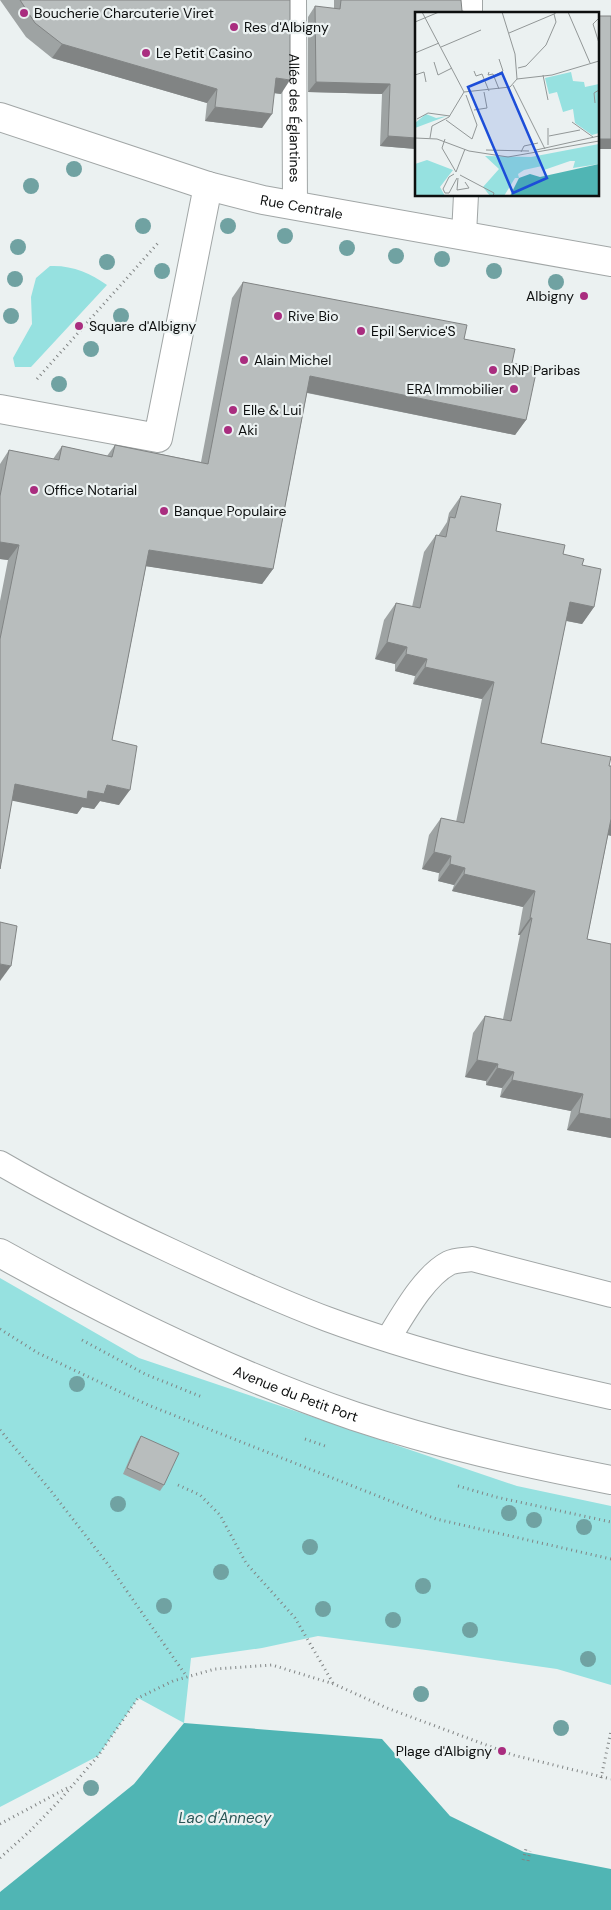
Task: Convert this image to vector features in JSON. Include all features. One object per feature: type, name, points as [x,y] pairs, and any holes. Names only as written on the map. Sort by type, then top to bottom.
[{"type":"street","name":"Rue Centrale","points":[[0,117],[208,186],[263,200],[464,234],[611,262]]},
{"type":"street","points":[[4,410],[158,438],[208,186]]},
{"type":"street","name":"Avenue du Petit Port","points":[[0,1253],[70,1292],[159,1337],[354,1416],[452,1445],[533,1465],[611,1480]]},
{"type":"lane","name":"Allée des Églantines","points":[[294,0],[295,205]]},
{"type":"lane","points":[[464,234],[466,196]]},
{"type":"lane","points":[[0,1162],[127,1230],[223,1275],[327,1319],[434,1354],[538,1381],[611,1397]]},
{"type":"lane","points":[[388,1339],[416,1296],[432,1277],[450,1262],[472,1259],[611,1294]]},
{"type":"path","points":[[4,410],[164,237]]},
{"type":"path","points":[[0,1329],[38,1353],[148,1405],[436,1519],[611,1559]]},
{"type":"path","points":[[0,1430],[51,1491],[110,1567],[187,1677]]},
{"type":"path","points":[[178,1484],[200,1495],[220,1515],[246,1564],[295,1618],[334,1684]]},
{"type":"path","points":[[0,1858],[30,1831],[98,1756],[138,1698],[173,1681],[215,1668],[272,1665],[334,1684],[387,1708],[513,1755],[611,1779]]},
{"type":"path","points":[[601,1778],[611,1731]]},
{"type":"path","points":[[0,1824],[72,1786]]},
{"type":"path","points":[[523,1860],[526,1849]]},
{"type":"path","points":[[528,1861],[530,1851]]},
{"type":"shaded area","points":[[50,266],[66,267],[80,271],[107,285],[31,367],[15,367],[13,358],[32,324],[31,297],[36,278]]},
{"type":"shaded area","points":[[0,1278],[139,1358],[517,1486],[611,1506],[611,1685],[557,1669],[318,1636],[262,1648],[191,1658],[184,1723],[138,1698],[98,1756],[0,1807]]},
{"type":"water","name":"Lac d'Annecy","points":[[184,1723],[382,1739],[450,1816],[524,1852],[611,1869],[611,1910],[0,1910],[0,1892],[134,1784]]},
{"type":"building","points":[[20,0],[290,0],[290,80],[276,78],[272,114],[215,107],[217,89],[62,44],[35,23]]},
{"type":"building","points":[[341,0],[461,0],[462,11],[466,12],[415,12],[415,138],[388,136],[390,84],[316,82],[315,6],[340,9]]},
{"type":"building","points":[[598,16],[611,16],[611,139],[598,139]]},
{"type":"building","points":[[243,282],[467,325],[464,339],[515,349],[512,363],[537,368],[526,420],[310,376],[273,569],[149,550],[112,740],[137,746],[130,790],[107,785],[104,794],[88,791],[87,799],[15,784],[0,869],[0,639],[19,545],[0,542],[0,496],[9,450],[59,460],[62,446],[112,457],[115,445],[208,464]]},
{"type":"building","points":[[461,496],[501,504],[496,531],[565,545],[563,554],[584,559],[582,565],[601,569],[594,607],[570,602],[541,743],[611,757],[609,766],[611,766],[611,819],[587,939],[611,944],[611,1119],[579,1113],[583,1094],[512,1080],[514,1072],[497,1068],[498,1064],[477,1060],[485,1016],[511,1021],[532,918],[530,918],[535,891],[464,874],[465,868],[450,864],[451,856],[434,852],[441,818],[464,823],[494,682],[425,667],[427,659],[406,654],[407,647],[387,642],[396,603],[420,608],[436,535],[446,537],[450,517],[455,518]]},
{"type":"building","points":[[0,922],[17,926],[11,966],[0,964]]},
{"type":"building","points":[[141,1436],[179,1453],[164,1485],[127,1468]]},
{"type":"place","name":"Boucherie Charcuterie Viret","points":[[24,13]]},
{"type":"place","name":"Res d'Albigny","points":[[234,27]]},
{"type":"place","name":"Le Petit Casino","points":[[146,53]]},
{"type":"place","name":"Albigny","points":[[584,296]]},
{"type":"place","name":"Rive Bio","points":[[278,316]]},
{"type":"place","name":"Square d'Albigny","points":[[79,326]]},
{"type":"place","name":"Epil Service'S","points":[[361,331]]},
{"type":"place","name":"Alain Michel","points":[[244,360]]},
{"type":"place","name":"BNP Paribas","points":[[493,370]]},
{"type":"place","name":"ERA Immobilier","points":[[514,389]]},
{"type":"place","name":"Elle & Lui","points":[[233,410]]},
{"type":"place","name":"Aki","points":[[228,430]]},
{"type":"place","name":"Office Notarial","points":[[34,490]]},
{"type":"place","name":"Banque Populaire","points":[[164,511]]},
{"type":"place","name":"Plage d'Albigny","points":[[502,1751]]}]
